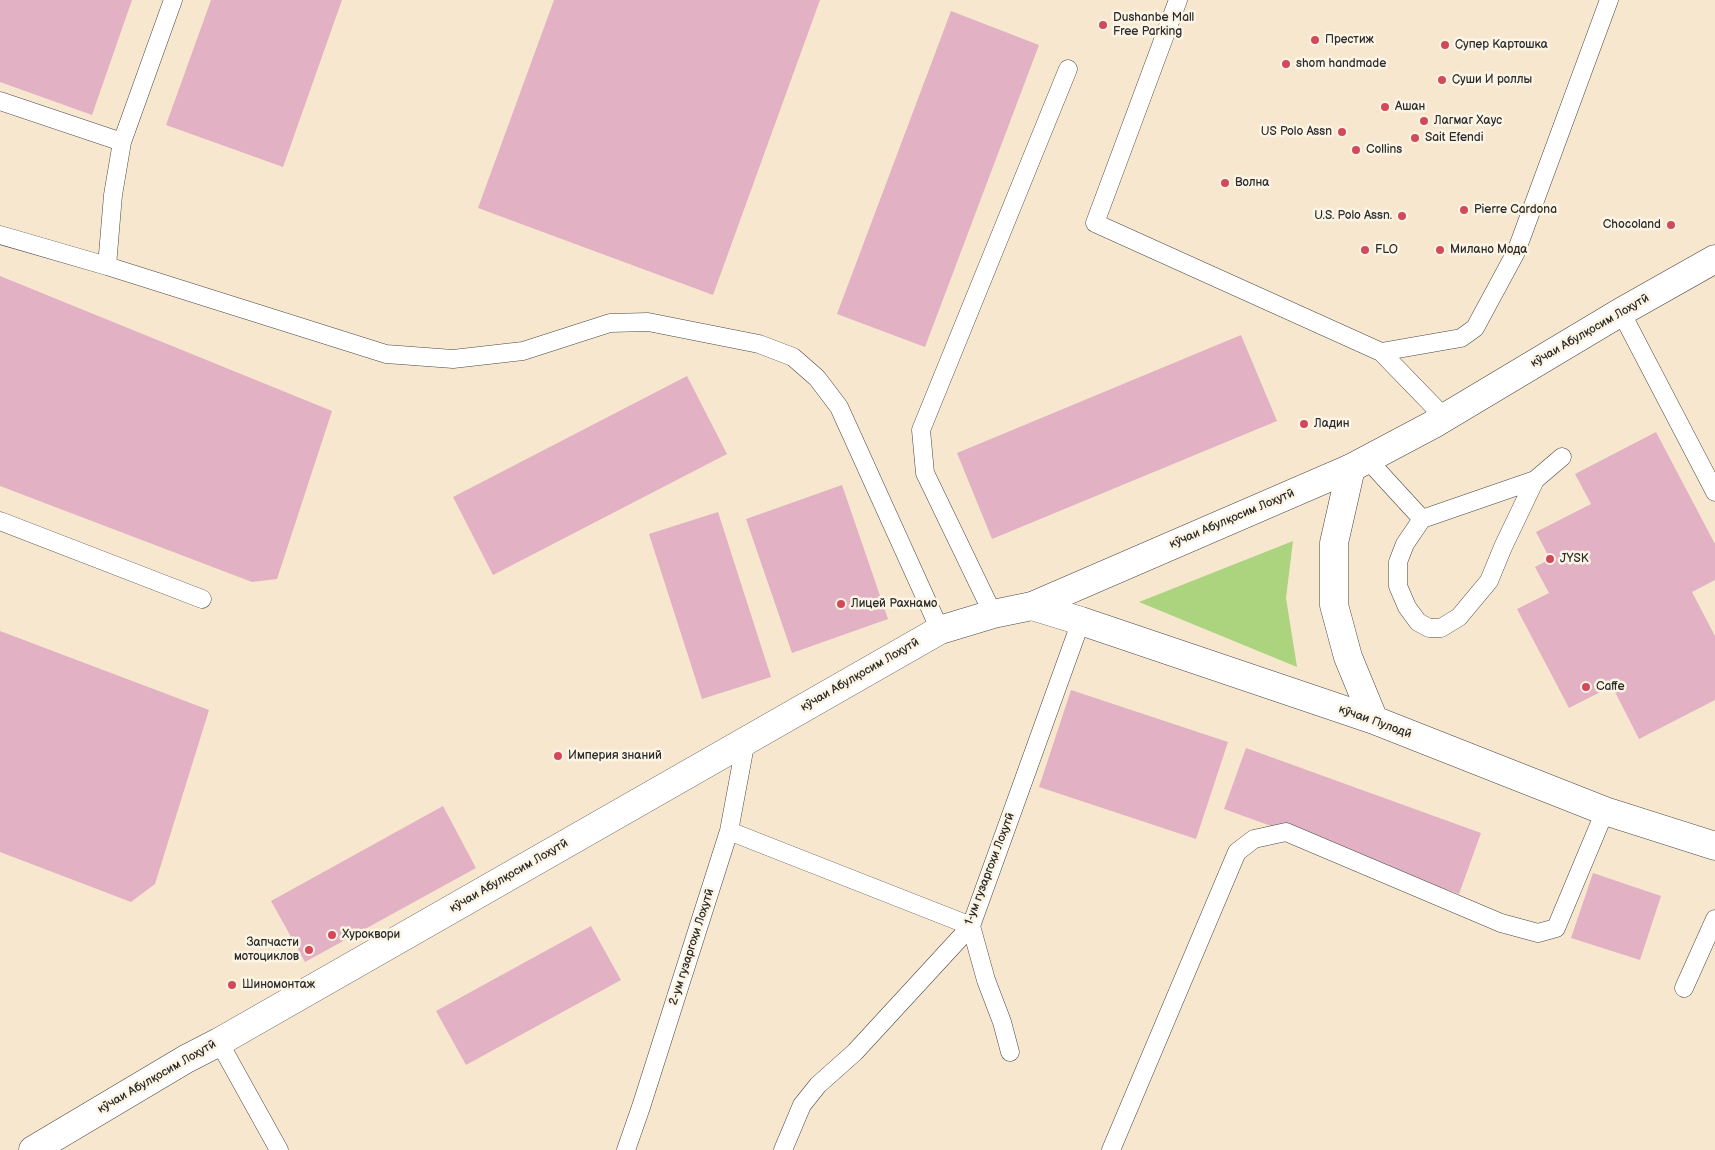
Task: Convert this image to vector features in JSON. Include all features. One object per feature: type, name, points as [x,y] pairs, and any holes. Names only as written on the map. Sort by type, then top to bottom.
[{"type":"street","name":"кӯчаи Абулқосим Лоҳутӣ","points":[[33,1150],[186,1059],[219,1042],[940,630],[993,614],[1032,606],[1359,463],[1445,418],[1621,312],[1715,259]]},
{"type":"street","points":[[1359,463],[1334,543],[1334,605],[1348,657],[1374,720]]},
{"type":"street","name":"кӯчаи Пулодӣ","points":[[1032,606],[1374,720],[1605,811],[1715,846]]},
{"type":"lane","points":[[106,266],[113,195],[122,142],[173,0]]},
{"type":"lane","points":[[1178,0],[1095,223],[1382,352],[1445,418]]},
{"type":"lane","points":[[1382,352],[1460,338],[1475,328],[1516,252],[1608,0]]},
{"type":"lane","points":[[993,614],[925,473],[921,430],[1068,69]]},
{"type":"lane","points":[[0,101],[122,142]]},
{"type":"lane","points":[[0,236],[106,266],[386,354],[453,359],[523,351],[610,323],[648,322],[759,344],[792,357],[817,378],[839,406],[940,630]]},
{"type":"lane","points":[[1621,312],[1715,492]]},
{"type":"lane","points":[[1535,480],[1502,547],[1490,581],[1460,617],[1441,628],[1429,628],[1418,622],[1407,607],[1398,586],[1398,562],[1405,544],[1422,519],[1535,480],[1562,457]]},
{"type":"lane","points":[[1359,463],[1422,519]]},
{"type":"lane","points":[[0,521],[202,599]]},
{"type":"lane","name":"1-ум гузаргоҳи Лоҳутӣ","points":[[783,1150],[802,1105],[818,1085],[855,1052],[971,926],[1081,621]]},
{"type":"lane","name":"2-ум гузаргоҳи Лоҳутӣ","points":[[626,1150],[729,831],[746,740]]},
{"type":"lane","points":[[1111,1150],[1237,852],[1254,839],[1286,832],[1501,923],[1538,933],[1556,928],[1605,811]]},
{"type":"lane","points":[[729,831],[971,926],[986,980],[1002,1022],[1010,1052]]},
{"type":"lane","points":[[1684,988],[1715,919]]},
{"type":"lane","points":[[219,1042],[279,1150]]},
{"type":"green space","points":[[1293,541],[1286,598],[1297,667],[1139,602]]},
{"type":"building","points":[[0,0],[132,0],[92,115],[0,82]]},
{"type":"building","points":[[211,0],[342,0],[283,167],[166,125]]},
{"type":"building","points":[[554,0],[820,0],[713,295],[478,208]]},
{"type":"building","points":[[951,11],[1039,45],[925,347],[837,314]]},
{"type":"building","points":[[0,276],[332,411],[277,579],[252,582],[0,486]]},
{"type":"building","points":[[1241,335],[1277,421],[992,539],[957,453]]},
{"type":"building","points":[[687,376],[727,454],[493,575],[453,497]]},
{"type":"building","points":[[1656,432],[1715,544],[1715,580],[1692,592],[1715,636],[1715,700],[1639,739],[1612,686],[1569,708],[1517,609],[1549,593],[1535,567],[1550,559],[1536,532],[1591,504],[1575,474]]},
{"type":"building","points":[[842,485],[888,619],[792,653],[746,519]]},
{"type":"building","points":[[718,512],[771,677],[702,699],[649,534]]},
{"type":"building","points":[[0,631],[209,710],[155,884],[131,902],[0,852]]},
{"type":"building","points":[[1071,690],[1228,742],[1196,839],[1039,787]]},
{"type":"building","points":[[1246,748],[1481,833],[1459,894],[1224,809]]},
{"type":"building","points":[[443,806],[476,868],[305,962],[271,901]]},
{"type":"building","points":[[1593,873],[1661,896],[1640,960],[1571,938]]},
{"type":"building","points":[[591,926],[621,980],[466,1065],[436,1011]]},
{"type":"place","name":"Dushanbe Mall Free Parking","points":[[1103,25]]},
{"type":"place","name":"Престиж","points":[[1315,40]]},
{"type":"place","name":"Супер Картошка","points":[[1445,45]]},
{"type":"place","name":"shom handmade","points":[[1286,64]]},
{"type":"place","name":"Суши И роллы","points":[[1442,80]]},
{"type":"place","name":"Ашан","points":[[1385,107]]},
{"type":"place","name":"Лагмаг Хаус","points":[[1424,121]]},
{"type":"place","name":"US Polo Assn","points":[[1342,132]]},
{"type":"place","name":"Sait Efendi","points":[[1415,138]]},
{"type":"place","name":"Collins","points":[[1356,150]]},
{"type":"place","name":"Волна","points":[[1225,183]]},
{"type":"place","name":"Pierre Cardona","points":[[1464,210]]},
{"type":"place","name":"U.S. Polo Assn.","points":[[1402,216]]},
{"type":"place","name":"Chocoland","points":[[1671,225]]},
{"type":"place","name":"FLO","points":[[1365,250]]},
{"type":"place","name":"Милано Мода","points":[[1440,250]]},
{"type":"place","name":"Ладин","points":[[1304,424]]},
{"type":"place","name":"JYSK","points":[[1550,559]]},
{"type":"place","name":"Лицей Рахнамо","points":[[841,604]]},
{"type":"place","name":"Caffe","points":[[1586,687]]},
{"type":"place","name":"Империя знаний","points":[[558,756]]},
{"type":"place","name":"Хуроквори","points":[[332,935]]},
{"type":"place","name":"Запчасти мотоциклов","points":[[309,950]]},
{"type":"place","name":"Шиномонтаж","points":[[232,985]]}]
